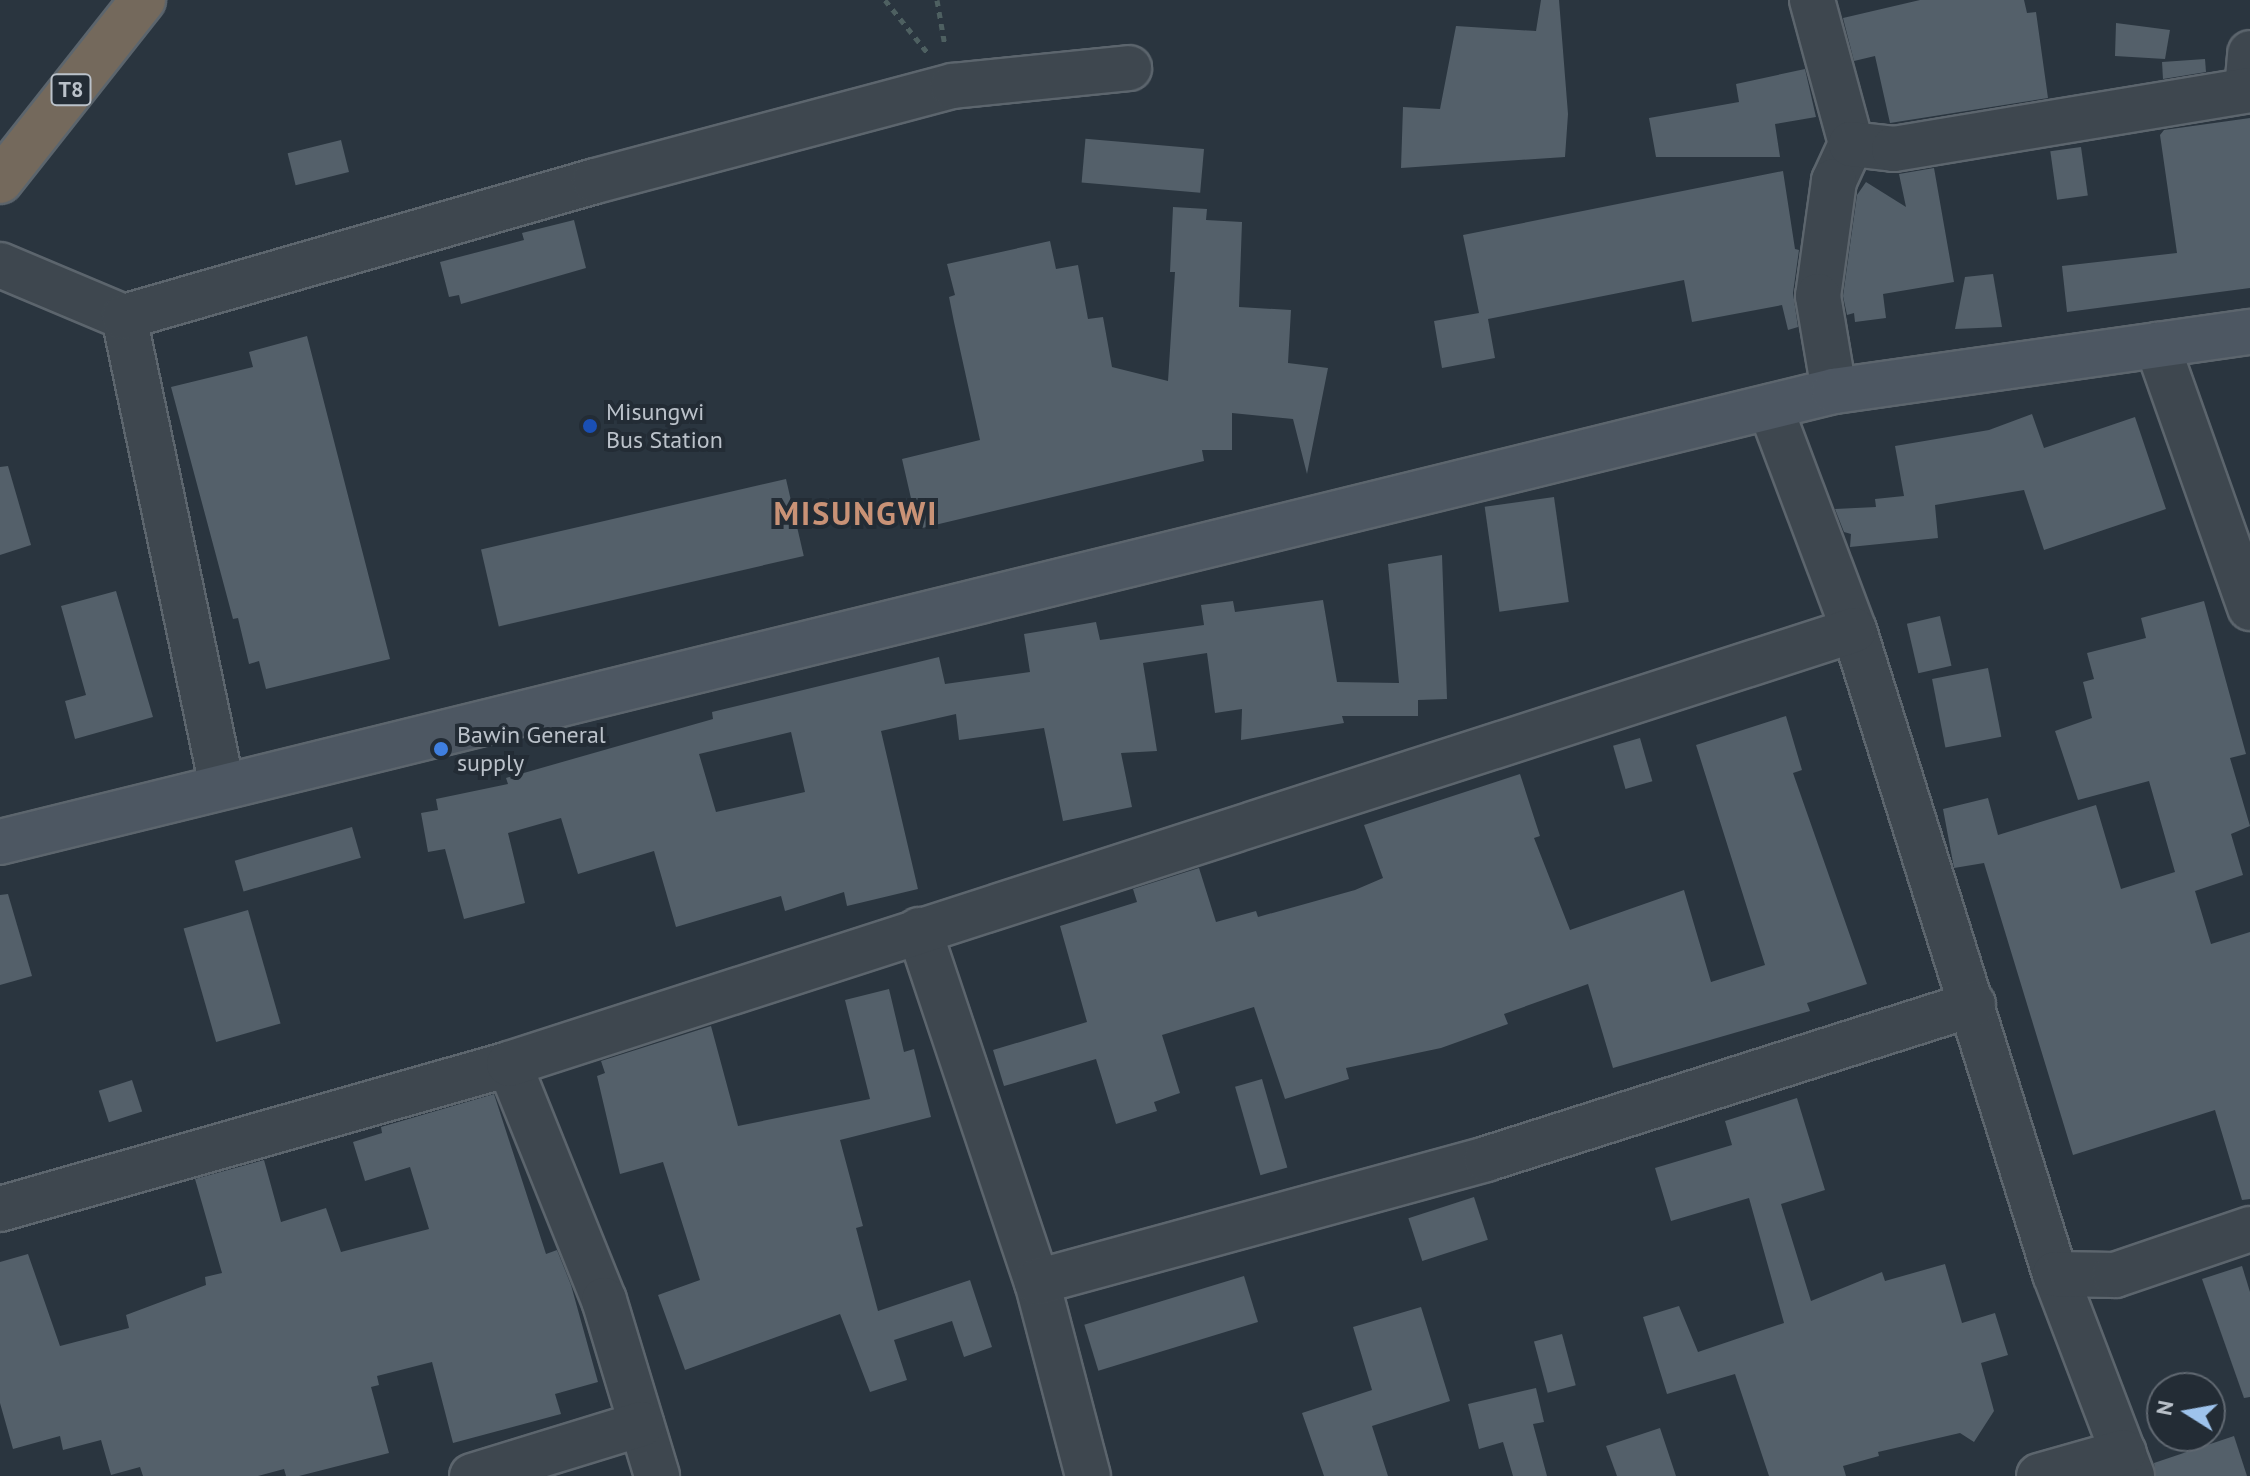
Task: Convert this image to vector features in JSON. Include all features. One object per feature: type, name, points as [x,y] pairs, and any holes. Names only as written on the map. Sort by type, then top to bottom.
[{"type":"highway","name":"T8","points":[[0,181],[143,0]]},
{"type":"street","points":[[1812,0],[1851,144],[1834,181],[1818,296],[1834,391]]},
{"type":"street","points":[[0,265],[124,317],[565,189],[953,86],[1129,68]]},
{"type":"street","points":[[1851,144],[1894,149],[2249,78]]},
{"type":"street","points":[[124,317],[222,785]]},
{"type":"street","points":[[0,842],[1834,391],[2250,332]]},
{"type":"street","points":[[2157,345],[2250,608]]},
{"type":"street","points":[[1770,407],[1854,630],[2055,1274],[2128,1464],[2039,1476]]},
{"type":"street","points":[[0,1209],[509,1064],[1854,630]]},
{"type":"street","points":[[919,930],[1037,1282],[1088,1476]]},
{"type":"street","points":[[1037,1282],[1486,1159],[1973,1004]]},
{"type":"street","points":[[509,1064],[604,1300],[657,1476]]},
{"type":"street","points":[[2055,1274],[2115,1275],[2250,1229]]},
{"type":"street","points":[[472,1476],[641,1424]]},
{"type":"path","points":[[885,0],[953,86]]},
{"type":"building","points":[[1541,0],[1559,0],[1568,114],[1565,157],[1401,168],[1403,107],[1440,109],[1456,26],[1536,31]]},
{"type":"building","points":[[1920,0],[2024,0],[2027,13],[2036,12],[2048,98],[1890,123],[1875,56],[1854,61],[1843,18]]},
{"type":"building","points":[[2116,23],[2170,30],[2165,59],[2115,56]]},
{"type":"building","points":[[2205,59],[2206,72],[2163,79],[2162,62]]},
{"type":"building","points":[[1805,69],[1816,117],[1775,124],[1780,157],[1656,157],[1649,118],[1739,102],[1736,84]]},
{"type":"building","points":[[2250,118],[2250,288],[2067,312],[2062,266],[2177,253],[2160,135],[2164,130]]},
{"type":"building","points":[[1085,139],[1204,149],[1200,193],[1082,182]]},
{"type":"building","points":[[341,140],[349,172],[296,185],[288,153]]},
{"type":"building","points":[[2081,147],[2088,196],[2057,200],[2050,151]]},
{"type":"building","points":[[1934,168],[1954,282],[1883,294],[1886,318],[1855,322],[1854,313],[1847,315],[1843,296],[1857,195],[1866,182],[1906,207],[1899,174]]},
{"type":"building","points":[[1783,171],[1795,249],[1799,250],[1793,293],[1798,327],[1788,330],[1782,305],[1692,322],[1684,280],[1488,319],[1495,358],[1442,368],[1434,321],[1479,313],[1463,235]]},
{"type":"building","points":[[1173,207],[1207,209],[1206,220],[1242,222],[1239,307],[1291,310],[1288,363],[1328,368],[1307,474],[1293,419],[1232,413],[1232,450],[1202,450],[1204,461],[918,529],[902,459],[980,440],[949,297],[955,295],[947,264],[1050,241],[1056,269],[1078,265],[1088,319],[1103,317],[1112,367],[1168,381],[1175,272],[1170,272]]},
{"type":"building","points":[[574,220],[586,268],[461,304],[459,295],[449,297],[440,262],[524,240],[522,233]]},
{"type":"building","points":[[1993,274],[2002,327],[1955,329],[1965,277]]},
{"type":"building","points":[[307,336],[390,659],[266,689],[259,661],[249,664],[238,618],[233,619],[171,387],[253,367],[249,352]]},
{"type":"building","points":[[2032,414],[2044,448],[2135,417],[2166,509],[2044,550],[2024,490],[1935,505],[1938,538],[1850,547],[1851,534],[1844,532],[1835,509],[1876,507],[1875,499],[1904,496],[1895,446],[1989,430]]},
{"type":"building","points":[[8,466],[31,545],[0,555],[0,467]]},
{"type":"building","points":[[786,479],[804,556],[499,626],[481,549]]},
{"type":"building","points":[[1554,497],[1569,602],[1499,612],[1485,507]]},
{"type":"building","points":[[1442,555],[1447,699],[1418,700],[1418,716],[1342,716],[1344,723],[1241,740],[1242,709],[1215,713],[1207,653],[1143,663],[1157,751],[1121,753],[1132,807],[1063,821],[1044,728],[959,740],[956,714],[881,731],[918,889],[847,906],[844,892],[785,911],[781,896],[676,927],[654,851],[578,874],[561,818],[508,833],[525,903],[464,919],[445,849],[428,852],[421,813],[438,810],[436,799],[508,784],[506,778],[713,719],[712,712],[939,657],[945,684],[1030,672],[1024,634],[1096,622],[1100,640],[1204,625],[1201,605],[1233,601],[1235,612],[1323,600],[1337,682],[1399,683],[1388,564]],"holes":[[[791,732],[805,792],[716,812],[699,754]]]},
{"type":"building","points":[[116,591],[153,717],[75,739],[65,701],[86,695],[61,606]]},
{"type":"building","points":[[2204,601],[2246,754],[2230,758],[2250,826],[2231,834],[2243,875],[2195,891],[2211,944],[2250,932],[2250,1199],[2242,1200],[2215,1110],[2073,1155],[1984,863],[1954,868],[1943,809],[1988,798],[1998,835],[2096,805],[2121,889],[2175,872],[2149,781],[2078,800],[2055,731],[2092,718],[2083,682],[2094,679],[2087,653],[2146,638],[2141,618]]},
{"type":"building","points":[[1940,616],[1951,666],[1918,673],[1907,624]]},
{"type":"building","points":[[1988,668],[2001,737],[1945,748],[1932,679]]},
{"type":"building","points":[[1786,716],[1802,770],[1793,773],[1867,984],[1807,1003],[1810,1011],[1613,1068],[1588,984],[1504,1014],[1508,1024],[1441,1048],[1346,1068],[1349,1079],[1285,1099],[1254,1007],[1162,1035],[1180,1093],[1154,1102],[1157,1111],[1116,1124],[1096,1059],[1004,1086],[993,1050],[1087,1022],[1060,926],[1137,902],[1133,889],[1199,868],[1216,922],[1256,911],[1258,917],[1355,890],[1383,878],[1364,825],[1520,774],[1540,836],[1534,838],[1570,930],[1684,890],[1711,982],[1765,965],[1696,745]]},
{"type":"building","points":[[1640,738],[1652,781],[1625,789],[1613,746]]},
{"type":"building","points":[[352,827],[361,858],[244,891],[235,861]]},
{"type":"building","points":[[8,894],[32,976],[0,985],[0,895]]},
{"type":"building","points":[[248,910],[281,1023],[216,1042],[184,928]]},
{"type":"building","points":[[889,989],[904,1052],[914,1049],[931,1117],[840,1140],[863,1226],[856,1228],[878,1311],[970,1280],[992,1347],[964,1357],[952,1321],[894,1340],[907,1380],[870,1392],[840,1314],[685,1370],[658,1295],[700,1280],[663,1162],[620,1174],[597,1076],[605,1073],[601,1061],[711,1026],[738,1126],[870,1099],[845,1000]]},
{"type":"building","points":[[1262,1079],[1287,1167],[1260,1175],[1235,1087]]},
{"type":"building","points":[[132,1080],[142,1111],[109,1122],[99,1091]]},
{"type":"building","points":[[494,1094],[546,1254],[557,1250],[571,1285],[598,1382],[555,1394],[561,1414],[453,1443],[432,1362],[377,1376],[379,1385],[371,1387],[389,1453],[299,1476],[286,1476],[284,1469],[258,1476],[143,1476],[140,1467],[111,1475],[101,1440],[63,1450],[60,1436],[13,1449],[0,1403],[0,1262],[28,1254],[60,1346],[129,1328],[126,1315],[206,1285],[205,1277],[222,1273],[195,1179],[264,1160],[281,1222],[326,1208],[341,1252],[429,1229],[410,1167],[365,1181],[353,1142],[382,1133],[381,1127]]},
{"type":"building","points":[[1797,1098],[1825,1190],[1781,1204],[1811,1301],[1882,1272],[1885,1281],[1945,1264],[1962,1323],[1995,1313],[2008,1355],[1981,1363],[1994,1411],[1974,1442],[1960,1433],[1878,1452],[1879,1456],[1843,1466],[1846,1476],[1769,1476],[1735,1374],[1667,1394],[1643,1317],[1679,1306],[1698,1352],[1784,1323],[1749,1198],[1671,1221],[1655,1168],[1732,1145],[1725,1121]]},
{"type":"building","points":[[1474,1197],[1488,1240],[1422,1261],[1408,1218]]},
{"type":"building","points":[[2242,1266],[2250,1292],[2250,1397],[2244,1398],[2202,1279]]},
{"type":"building","points":[[1244,1276],[1258,1322],[1098,1371],[1084,1325]]},
{"type":"building","points":[[1421,1307],[1450,1401],[1372,1426],[1388,1476],[1324,1476],[1302,1413],[1372,1390],[1353,1327]]},
{"type":"building","points":[[1562,1334],[1576,1385],[1548,1393],[1534,1342]]},
{"type":"building","points":[[1536,1388],[1544,1422],[1533,1424],[1547,1476],[1513,1476],[1503,1442],[1479,1449],[1468,1404]]},
{"type":"building","points":[[1660,1428],[1676,1476],[1617,1476],[1606,1446]]},
{"type":"building","points":[[2234,1436],[2247,1476],[2156,1476],[2154,1463],[2187,1452],[2226,1452],[2226,1439]]},
{"type":"place","name":"Misungwi Bus Station","points":[[590,426]]},
{"type":"place","name":"Bawin General supply","points":[[441,749]]},
{"type":"district","name":"MISUNGWI","points":[[856,513]]}]
